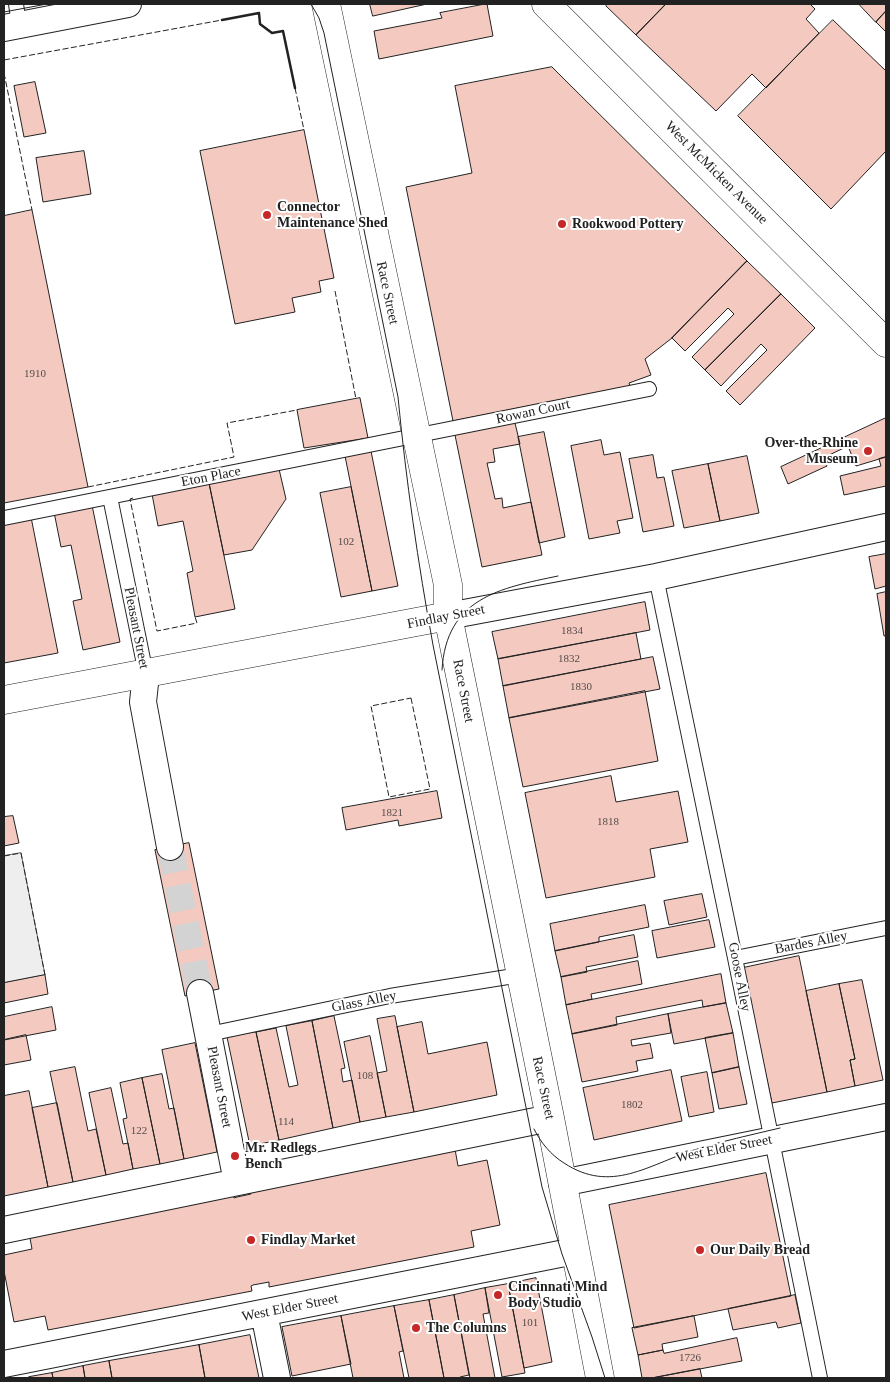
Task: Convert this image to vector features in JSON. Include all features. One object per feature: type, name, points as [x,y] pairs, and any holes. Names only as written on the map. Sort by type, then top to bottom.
[{"type":"street","points":[[13,19],[128,4]]},
{"type":"street","name":"Race Street","points":[[326,4],[448,585],[448,616],[550,1118],[600,1378]]},
{"type":"street","name":"West McMicken Avenue","points":[[546,4],[886,343]]},
{"type":"street","name":"Findlay Street","points":[[4,700],[656,577],[886,527]]},
{"type":"street","name":"Pleasant Street","points":[[146,674],[143,702],[170,847]]},
{"type":"street","name":"Pleasant Street","points":[[200,993],[237,1182]]},
{"type":"street","name":"West Elder Street","points":[[562,1183],[886,1117]]},
{"type":"street","points":[[4,1230],[550,1118]]},
{"type":"street","name":"West Elder Street","points":[[4,1364],[575,1251]]},
{"type":"street","points":[[264,1313],[275,1369]]},
{"type":"lane","name":"Rowan Court","points":[[418,436],[649,389]]},
{"type":"lane","name":"Eton Place","points":[[4,518],[418,436]]},
{"type":"lane","name":"Pleasant Street","points":[[110,497],[146,674]]},
{"type":"lane","name":"Goose Alley","points":[[656,577],[820,1378]]},
{"type":"lane","name":"Bardes Alley","points":[[735,958],[886,928]]},
{"type":"lane","name":"Glass Alley","points":[[209,1034],[390,996],[520,975]]},
{"type":"shaded area","points":[[21,853],[45,975],[4,983],[4,856]]},
{"type":"building","points":[[370,4],[427,4],[373,16]]},
{"type":"building","points":[[487,4],[493,36],[379,59],[374,31],[442,18],[440,13]]},
{"type":"building","points":[[608,4],[666,4],[636,35],[606,6]]},
{"type":"building","points":[[666,4],[810,4],[815,9],[806,19],[819,33],[766,88],[752,74],[716,111],[636,35]]},
{"type":"building","points":[[859,4],[886,4],[886,11],[876,22]]},
{"type":"building","points":[[886,11],[886,32],[876,22]]},
{"type":"building","points":[[833,20],[886,71],[886,151],[831,209],[738,116]]},
{"type":"building","name":"Rookwood Pottery","points":[[552,67],[747,261],[672,338],[645,359],[651,375],[629,383],[630,386],[453,421],[406,187],[472,173],[455,86]]},
{"type":"building","points":[[35,82],[46,133],[24,137],[14,86]]},
{"type":"building","name":"Connector Maintenance Shed","points":[[304,130],[334,278],[319,281],[321,292],[292,298],[295,312],[235,324],[200,151]]},
{"type":"building","points":[[84,151],[91,194],[43,202],[36,158]]},
{"type":"building","points":[[32,210],[88,487],[4,503],[4,216]]},
{"type":"building","points":[[747,261],[781,294],[705,370],[692,357],[734,314],[728,308],[685,351],[672,338]]},
{"type":"building","points":[[781,294],[815,328],[740,405],[726,391],[767,350],[761,344],[721,386],[705,370]]},
{"type":"building","points":[[360,398],[368,438],[304,448],[297,410]]},
{"type":"building","name":"Over-the-Rhine Museum","points":[[886,418],[886,457],[856,466],[848,446],[823,458],[827,466],[788,484],[781,467]]},
{"type":"building","points":[[515,423],[520,444],[493,449],[495,462],[487,463],[495,499],[502,498],[503,508],[531,502],[542,555],[482,567],[455,435]]},
{"type":"building","points":[[544,432],[565,537],[539,543],[518,437]]},
{"type":"building","points":[[601,440],[604,455],[620,452],[633,518],[617,521],[620,533],[589,539],[571,446]]},
{"type":"building","points":[[371,451],[398,586],[372,591],[345,456]]},
{"type":"building","points":[[653,455],[657,478],[664,477],[674,526],[643,532],[629,459]]},
{"type":"building","points":[[747,456],[759,513],[720,521],[708,464]]},
{"type":"building","points":[[886,457],[886,486],[844,495],[840,476],[881,466],[879,459]]},
{"type":"building","points":[[708,464],[720,521],[684,528],[672,471]]},
{"type":"building","points":[[279,469],[286,499],[252,550],[224,555],[209,483]]},
{"type":"building","points":[[209,483],[235,609],[195,617],[187,573],[193,571],[183,521],[158,526],[152,494]]},
{"type":"building","points":[[351,487],[372,591],[341,597],[320,493]]},
{"type":"building","points":[[92,505],[120,642],[83,650],[73,601],[82,599],[71,545],[61,547],[54,512]]},
{"type":"building","points":[[31,517],[58,653],[4,663],[4,523]]},
{"type":"building","points":[[886,554],[886,586],[875,589],[869,557]]},
{"type":"building","points":[[886,592],[886,636],[884,636],[877,594]]},
{"type":"building","points":[[645,602],[650,630],[498,659],[492,632]]},
{"type":"building","points":[[636,633],[641,659],[503,686],[498,659]]},
{"type":"building","points":[[653,657],[660,689],[509,718],[503,686]]},
{"type":"building","points":[[645,691],[658,761],[523,787],[509,718]]},
{"type":"building","points":[[611,776],[616,802],[678,791],[688,842],[650,849],[655,877],[546,898],[525,793]]},
{"type":"building","points":[[437,791],[442,818],[399,826],[398,820],[346,830],[342,808]]},
{"type":"building","points":[[13,816],[19,843],[4,846],[4,817]]},
{"type":"building","points":[[189,843],[219,989],[185,996],[155,850]]},
{"type":"building","points":[[702,894],[707,917],[669,925],[664,901]]},
{"type":"building","points":[[645,905],[649,927],[599,937],[599,942],[555,951],[550,924]]},
{"type":"building","points":[[709,920],[715,947],[657,958],[652,931]]},
{"type":"building","points":[[634,935],[638,957],[586,967],[587,972],[561,977],[555,951]]},
{"type":"building","points":[[799,956],[827,1092],[772,1103],[743,968]]},
{"type":"building","points":[[638,961],[642,984],[591,994],[592,999],[566,1005],[561,977]]},
{"type":"building","points":[[721,974],[726,1003],[703,1007],[702,1000],[616,1017],[617,1025],[572,1034],[566,1005]]},
{"type":"building","points":[[45,975],[48,994],[4,1003],[4,983]]},
{"type":"building","points":[[862,980],[883,1080],[855,1086],[850,1060],[855,1059],[839,984]]},
{"type":"building","points":[[839,984],[855,1059],[850,1060],[855,1086],[827,1092],[806,991]]},
{"type":"building","points":[[726,1003],[733,1033],[674,1044],[668,1014]]},
{"type":"building","points":[[52,1007],[56,1030],[4,1040],[4,1017]]},
{"type":"building","points":[[668,1014],[671,1033],[631,1040],[632,1046],[650,1043],[653,1058],[636,1061],[638,1071],[582,1082],[572,1034]]},
{"type":"building","points":[[334,1016],[345,1068],[341,1069],[343,1082],[352,1080],[360,1122],[333,1128],[312,1021]]},
{"type":"building","points":[[395,1016],[414,1112],[386,1117],[377,1073],[387,1071],[377,1019]]},
{"type":"building","points":[[312,1021],[333,1128],[279,1140],[256,1032],[276,1028],[289,1087],[298,1085],[286,1026]]},
{"type":"building","points":[[422,1022],[428,1054],[487,1042],[497,1095],[414,1112],[397,1027]]},
{"type":"building","points":[[256,1032],[279,1140],[250,1146],[227,1037]]},
{"type":"building","points":[[733,1033],[739,1067],[712,1073],[705,1038]]},
{"type":"building","points":[[26,1035],[31,1060],[4,1065],[4,1040]]},
{"type":"building","points":[[370,1036],[386,1117],[360,1122],[344,1042]]},
{"type":"building","points":[[195,1043],[217,1152],[184,1159],[162,1050]]},
{"type":"building","points":[[75,1067],[88,1131],[96,1129],[106,1175],[73,1182],[50,1072]]},
{"type":"building","points":[[739,1067],[747,1104],[719,1109],[712,1073]]},
{"type":"building","points":[[671,1070],[682,1121],[594,1140],[583,1088]]},
{"type":"building","points":[[707,1072],[714,1112],[689,1117],[681,1077]]},
{"type":"building","points":[[162,1074],[169,1109],[174,1108],[184,1159],[160,1164],[142,1078]]},
{"type":"building","points":[[142,1078],[160,1164],[133,1169],[123,1119],[127,1118],[120,1083]]},
{"type":"building","points":[[111,1088],[123,1144],[128,1143],[133,1169],[106,1175],[89,1093]]},
{"type":"building","points":[[29,1091],[48,1187],[4,1196],[4,1096]]},
{"type":"building","points":[[57,1103],[73,1182],[48,1187],[32,1108]]},
{"type":"building","name":"Findlay Market","points":[[455,1149],[458,1166],[487,1160],[500,1225],[471,1231],[474,1247],[269,1287],[269,1282],[253,1285],[251,1286],[252,1291],[48,1330],[45,1316],[14,1322],[4,1271],[4,1255],[32,1249],[29,1233],[232,1193],[234,1198],[251,1194],[250,1189]]},
{"type":"building","name":"Our Daily Bread","points":[[766,1173],[791,1296],[634,1328],[609,1205]]},
{"type":"building","points":[[536,1278],[552,1362],[524,1368],[508,1284]]},
{"type":"building","points":[[508,1284],[525,1373],[502,1377],[485,1288]]},
{"type":"building","points":[[485,1288],[489,1313],[483,1314],[495,1378],[470,1378],[454,1295]]},
{"type":"building","points":[[454,1295],[469,1375],[461,1378],[444,1378],[429,1300]]},
{"type":"building","points":[[795,1295],[801,1323],[778,1328],[776,1322],[733,1330],[728,1309]]},
{"type":"building","name":"The Columns","points":[[429,1300],[444,1378],[409,1378],[394,1306]]},
{"type":"building","points":[[394,1306],[403,1351],[399,1352],[404,1378],[353,1378],[341,1316]]},
{"type":"building","points":[[341,1316],[351,1364],[292,1376],[282,1327]]},
{"type":"building","points":[[694,1316],[698,1337],[662,1344],[663,1350],[638,1355],[632,1328]]},
{"type":"building","points":[[250,1335],[259,1378],[205,1378],[199,1345]]},
{"type":"building","points":[[737,1338],[742,1361],[652,1378],[642,1378],[638,1355],[663,1350],[664,1353]]},
{"type":"building","points":[[199,1345],[205,1378],[112,1378],[109,1361]]},
{"type":"building","points":[[109,1361],[112,1378],[85,1378],[83,1366]]},
{"type":"building","points":[[83,1366],[85,1378],[53,1378],[52,1373]]},
{"type":"building","points":[[700,1369],[702,1378],[652,1378]]},
{"type":"building","points":[[52,1373],[53,1378],[29,1377]]},
{"type":"tunnel","points":[[170,847],[200,993]]},
{"type":"tram line","points":[[4,12],[47,4]]},
{"type":"tram line","points":[[311,4],[319,18],[324,33],[398,397],[413,521],[433,645],[542,1187],[562,1254],[605,1378]]},
{"type":"tram line","points":[[442,670],[446,646],[454,627],[465,612],[480,600],[497,592],[558,576]]},
{"type":"tram line","points":[[534,1129],[547,1148],[564,1163],[581,1172],[598,1176],[614,1176],[645,1169],[705,1147],[780,1128]]},
{"type":"fence","points":[[4,60],[222,20]]},
{"type":"fence","points":[[4,73],[32,210]]},
{"type":"fence","points":[[295,88],[304,130]]},
{"type":"fence","points":[[335,291],[356,399]]},
{"type":"fence","points":[[88,487],[234,457],[227,423],[297,410]]},
{"type":"fence","points":[[133,498],[130,499],[157,631],[197,623],[195,617]]},
{"type":"fence","points":[[411,698],[430,789],[389,797],[371,706],[411,698]]},
{"type":"fence","points":[[4,856],[21,853],[45,975]]},
{"type":"wall","points":[[222,20],[259,13],[260,24],[272,33],[283,31],[295,88]]},
{"type":"place","name":"Connector Maintenance Shed","points":[[267,215]]},
{"type":"place","name":"Rookwood Pottery","points":[[562,224]]},
{"type":"place","name":"Over-the-Rhine Museum","points":[[868,451]]},
{"type":"place","name":"Mr. Redlegs Bench","points":[[235,1156]]},
{"type":"place","name":"Findlay Market","points":[[251,1240]]},
{"type":"place","name":"Our Daily Bread","points":[[700,1250]]},
{"type":"place","name":"Cincinnati Mind Body Studio","points":[[498,1295]]},
{"type":"place","name":"The Columns","points":[[416,1328]]}]
